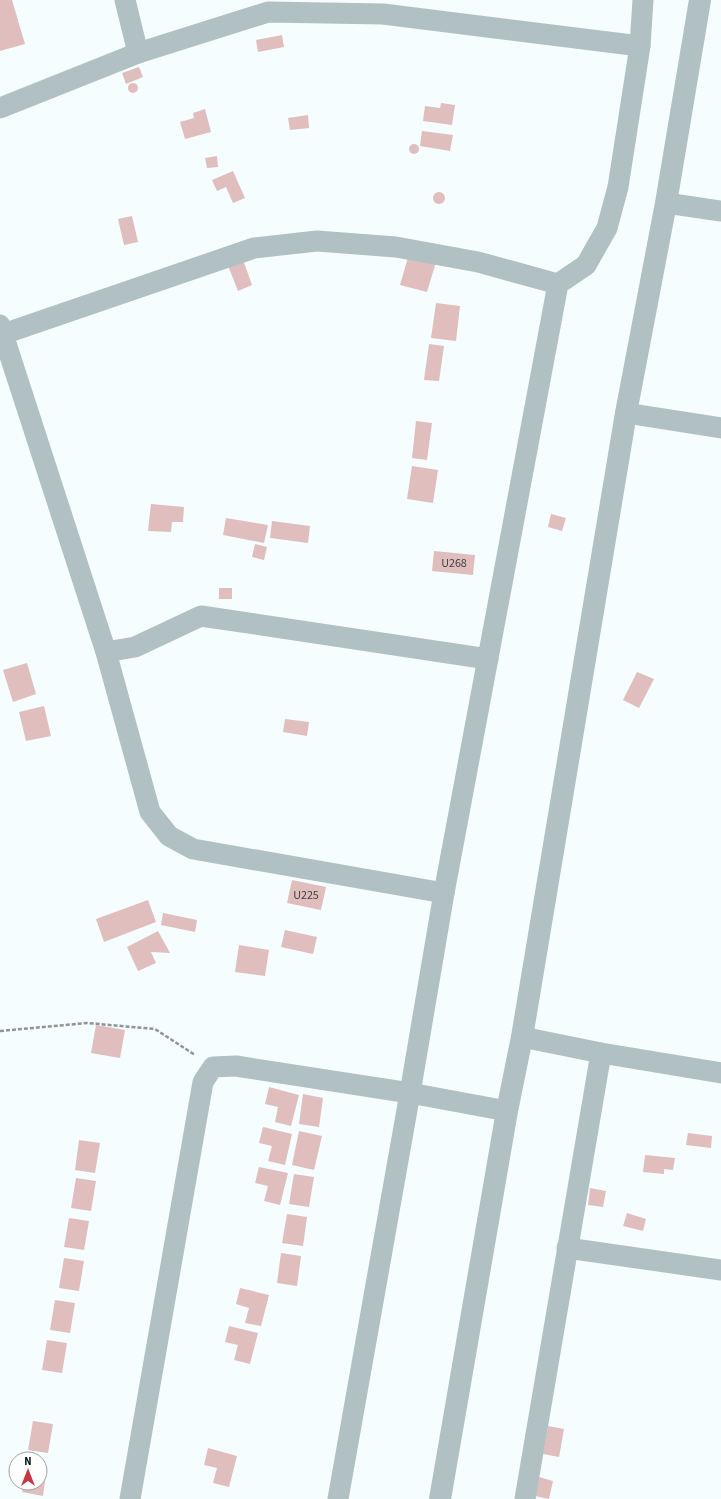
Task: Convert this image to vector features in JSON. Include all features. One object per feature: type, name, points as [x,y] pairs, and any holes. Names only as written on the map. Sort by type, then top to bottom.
[{"type":"street","points":[[125,0],[138,53]]},
{"type":"street","points":[[338,1499],[444,893],[558,284],[586,265],[607,228],[618,187],[640,46],[643,0]]},
{"type":"street","points":[[440,1499],[507,1112],[522,1037],[626,413],[666,203],[700,0]]},
{"type":"street","points":[[0,108],[138,53],[268,12],[383,14],[640,46]]},
{"type":"street","points":[[666,203],[721,212]]},
{"type":"street","points":[[444,893],[194,849],[169,836],[150,812],[106,652],[1,330],[254,248],[317,241],[396,247],[471,261],[558,284]]},
{"type":"street","points":[[626,413],[721,428]]},
{"type":"street","points":[[106,652],[135,647],[201,616],[488,660]]},
{"type":"street","points":[[522,1037],[601,1053],[721,1073]]},
{"type":"street","points":[[525,1499],[601,1053]]},
{"type":"street","points":[[130,1499],[203,1082],[213,1067],[236,1066],[410,1093],[507,1112]]},
{"type":"street","points":[[567,1248],[721,1270]]},
{"type":"path","points":[[0,1031],[87,1023],[155,1029],[213,1067]]},
{"type":"building","points":[[0,0],[12,0],[25,44],[0,51]]},
{"type":"building","points":[[282,35],[284,47],[258,52],[256,40]]},
{"type":"building","points":[[139,67],[143,77],[126,84],[122,73]]},
{"type":"building","points":[[133,83],[138,88],[133,93],[128,88]]},
{"type":"building","points":[[441,103],[455,105],[452,125],[423,121],[425,106],[440,108]]},
{"type":"building","points":[[205,109],[211,132],[185,139],[180,122],[194,118],[193,113]]},
{"type":"building","points":[[308,115],[309,128],[290,130],[288,118]]},
{"type":"building","points":[[422,131],[453,135],[450,151],[420,146]]},
{"type":"building","points":[[412,144],[416,144],[418,145],[418,153],[412,154],[409,151],[409,147]]},
{"type":"building","points":[[217,156],[218,167],[207,168],[205,158]]},
{"type":"building","points":[[233,171],[245,198],[233,203],[226,187],[217,191],[212,180]]},
{"type":"building","points":[[437,192],[441,192],[445,198],[441,204],[437,204],[433,200],[433,196]]},
{"type":"building","points":[[132,216],[138,242],[124,245],[118,219]]},
{"type":"building","points":[[409,254],[436,262],[427,292],[400,285]]},
{"type":"building","points":[[242,257],[252,285],[238,291],[227,263]]},
{"type":"building","points":[[436,303],[460,306],[456,341],[431,338]]},
{"type":"building","points":[[429,344],[444,346],[439,381],[424,380]]},
{"type":"building","points":[[416,421],[432,423],[427,460],[412,458]]},
{"type":"building","points":[[412,466],[438,470],[433,503],[407,499]]},
{"type":"building","points":[[151,504],[184,507],[183,522],[172,522],[171,532],[148,531]]},
{"type":"building","points":[[551,514],[566,518],[562,531],[548,527]]},
{"type":"building","points":[[226,518],[268,525],[264,543],[223,535]]},
{"type":"building","points":[[272,521],[310,526],[308,543],[270,538]]},
{"type":"building","points":[[255,544],[267,547],[264,560],[252,557]]},
{"type":"building","points":[[434,551],[475,555],[473,575],[432,571]]},
{"type":"building","points":[[219,588],[232,588],[232,599],[219,599]]},
{"type":"building","points":[[27,663],[36,694],[13,702],[3,670]]},
{"type":"building","points":[[637,672],[654,679],[639,708],[623,700]]},
{"type":"building","points":[[44,706],[51,736],[26,741],[19,712]]},
{"type":"building","points":[[285,719],[309,722],[307,736],[283,732]]},
{"type":"building","points":[[292,880],[326,887],[321,910],[287,903]]},
{"type":"building","points":[[148,900],[156,922],[104,942],[96,919]]},
{"type":"building","points":[[163,913],[197,920],[195,932],[161,925]]},
{"type":"building","points":[[285,930],[317,937],[313,954],[281,947]]},
{"type":"building","points":[[158,931],[170,953],[151,952],[156,963],[138,971],[127,947]]},
{"type":"building","points":[[239,945],[269,950],[265,976],[235,972]]},
{"type":"building","points":[[96,1025],[125,1030],[120,1058],[91,1053]]},
{"type":"building","points":[[269,1087],[299,1095],[291,1126],[275,1122],[278,1107],[265,1104]]},
{"type":"building","points":[[303,1094],[323,1098],[319,1127],[299,1124]]},
{"type":"building","points":[[263,1127],[292,1134],[285,1165],[268,1161],[272,1146],[259,1143]]},
{"type":"building","points":[[299,1131],[322,1136],[314,1170],[292,1165]]},
{"type":"building","points":[[688,1133],[712,1136],[711,1148],[686,1145]]},
{"type":"building","points":[[79,1140],[100,1143],[95,1173],[75,1170]]},
{"type":"building","points":[[645,1155],[675,1158],[673,1170],[664,1169],[664,1174],[643,1172]]},
{"type":"building","points":[[259,1167],[288,1173],[280,1205],[264,1201],[268,1186],[255,1183]]},
{"type":"building","points":[[294,1174],[314,1177],[309,1207],[289,1204]]},
{"type":"building","points":[[76,1178],[96,1181],[91,1211],[71,1208]]},
{"type":"building","points":[[590,1188],[606,1191],[603,1207],[588,1205]]},
{"type":"building","points":[[627,1213],[646,1219],[643,1231],[623,1226]]},
{"type":"building","points":[[287,1214],[307,1217],[303,1246],[282,1243]]},
{"type":"building","points":[[69,1218],[89,1221],[84,1250],[64,1247]]},
{"type":"building","points":[[281,1253],[301,1256],[297,1286],[277,1283]]},
{"type":"building","points":[[64,1258],[84,1261],[79,1291],[59,1288]]},
{"type":"building","points":[[240,1288],[269,1295],[261,1326],[245,1323],[249,1308],[236,1304]]},
{"type":"building","points":[[55,1300],[75,1303],[70,1333],[50,1330]]},
{"type":"building","points":[[229,1326],[258,1333],[250,1364],[234,1360],[238,1345],[225,1342]]},
{"type":"building","points":[[47,1340],[67,1343],[62,1373],[42,1370]]},
{"type":"building","points":[[33,1421],[53,1424],[48,1453],[48,1451],[28,1450]]},
{"type":"building","points":[[548,1426],[564,1429],[559,1457],[543,1454]]},
{"type":"building","points":[[208,1448],[237,1456],[229,1487],[213,1483],[217,1468],[204,1465]]},
{"type":"building","points":[[539,1477],[553,1481],[549,1499],[535,1496]]},
{"type":"building","points":[[22,1491],[44,1491],[43,1496]]}]
